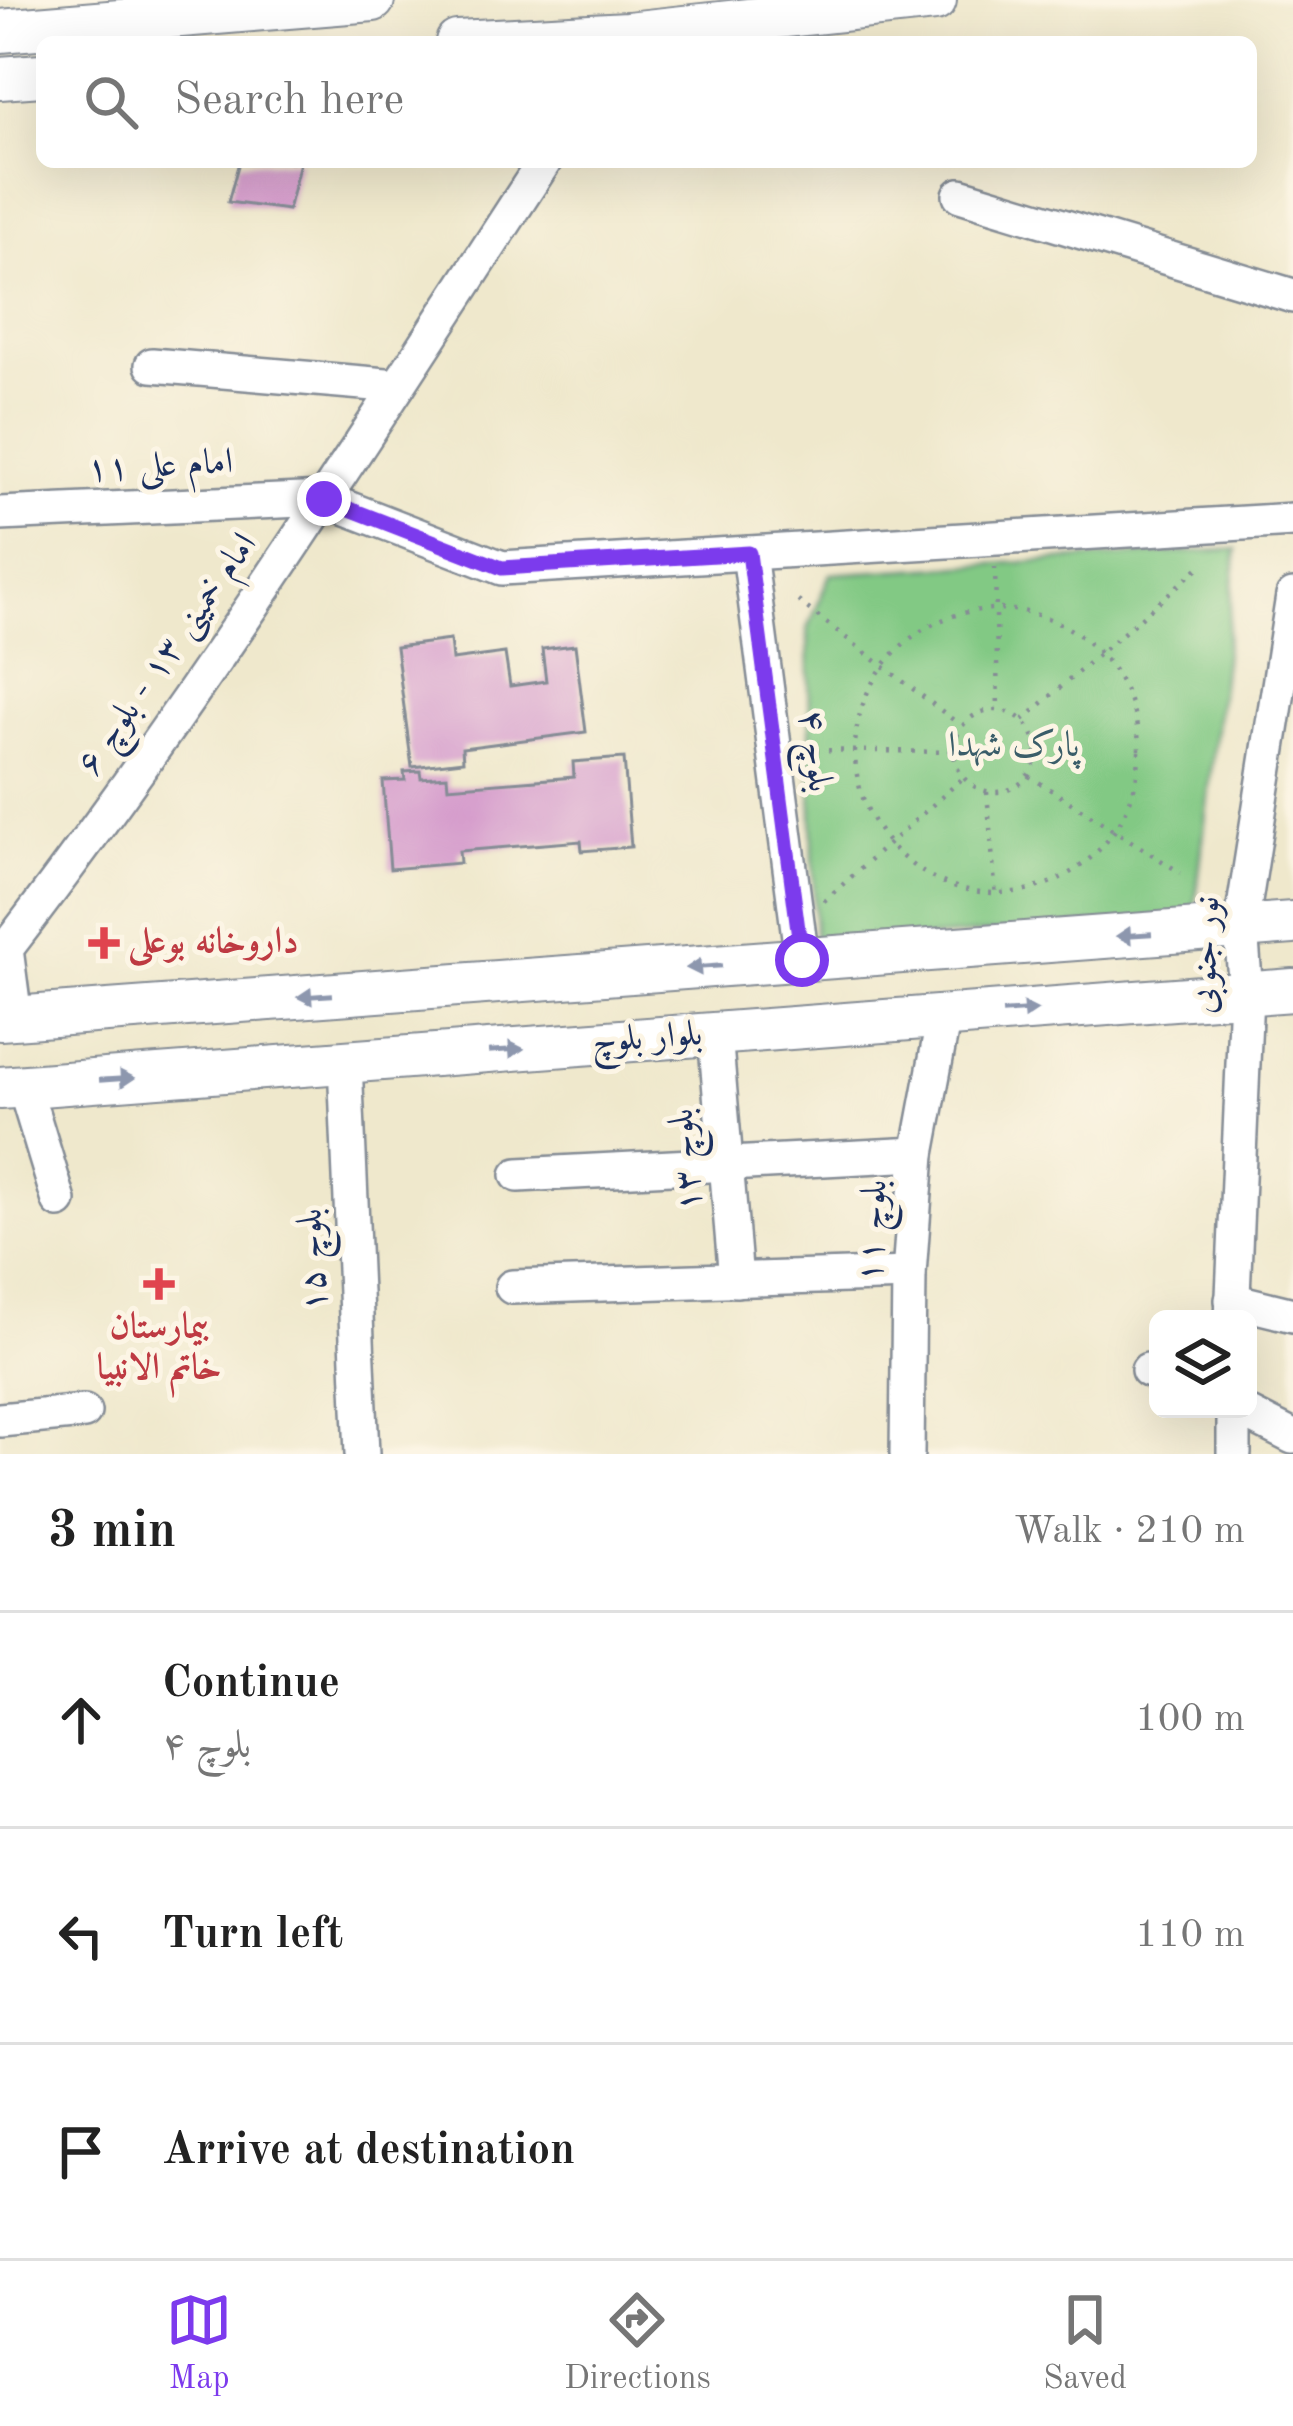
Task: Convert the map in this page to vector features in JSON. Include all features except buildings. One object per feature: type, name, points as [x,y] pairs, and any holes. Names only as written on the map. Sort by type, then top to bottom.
[{"type":"main road","points":[[0,31],[114,11],[373,0]]},
{"type":"main road","points":[[642,36],[934,0]]},
{"type":"main road","points":[[0,78],[36,76]]},
{"type":"main road","name":"بلوار بلوچ","points":[[7,1018],[799,942],[1293,923]]},
{"type":"main road","name":"بلوار بلوچ","points":[[12,1087],[1293,990]]},
{"type":"street","name":"امام خمینی ۱۳ - بلوچ ۶","points":[[7,1018],[6,949],[324,499],[540,168]]},
{"type":"street","points":[[960,195],[1293,296]]},
{"type":"street","points":[[152,365],[398,386]]},
{"type":"street","points":[[324,499],[502,568],[1293,520]]},
{"type":"street","name":"امام علی ۱۱","points":[[0,514],[324,499]]},
{"type":"street","name":"بلوچ ۴","points":[[749,553],[799,942]]},
{"type":"street","name":"نور جنوبی","points":[[1232,1309],[1246,994],[1241,927],[1293,596]]},
{"type":"street","name":"بلوچ ۱۱","points":[[908,1454],[910,1274],[918,1154],[944,1016]]},
{"type":"street","name":"بلوچ ۱۳","points":[[715,1034],[736,1280]]},
{"type":"street","name":"بلوچ ۱۵","points":[[345,1062],[362,1454]]},
{"type":"street","points":[[12,1087],[59,1201]]},
{"type":"street","points":[[518,1175],[918,1154]]},
{"type":"street","points":[[512,1287],[910,1274]]},
{"type":"street","points":[[1232,1309],[1293,1316]]},
{"type":"street","points":[[0,1420],[84,1412]]},
{"type":"street","points":[[1234,1454],[1236,1418]]},
{"type":"street","points":[[1254,1418],[1293,1437]]},
{"type":"path","points":[[994,538],[998,710]]},
{"type":"path","points":[[1023,720],[1198,568]]},
{"type":"path","points":[[798,601],[961,726]]},
{"type":"path","points":[[978,610],[1019,610],[1058,622],[1099,654],[1118,676],[1135,713],[1140,754],[1133,794],[1115,831],[1088,860],[1054,882],[996,894],[935,879],[901,857],[875,826],[859,789],[854,751],[860,709],[883,666],[904,642],[939,621],[978,610]]},
{"type":"path","points":[[998,710],[1023,720],[1036,743],[1028,775],[1013,788],[987,792],[963,778],[953,752],[961,726],[971,716],[998,710]]},
{"type":"path","points":[[774,749],[953,752]]},
{"type":"path","points":[[1028,775],[1180,873]]},
{"type":"path","points":[[799,942],[890,843],[963,778]]},
{"type":"path","points":[[987,792],[996,894]]},
{"type":"green space","name":"پارک شهدا","points":[[1237,549],[1194,916],[815,947],[808,629],[830,574]]},
{"type":"place","name":"داروخانه بوعلی","points":[[104,943]]},
{"type":"place","name":"بیمارستان خاتم الانبیا","points":[[159,1284]]},
{"type":"route","points":[[324,499],[502,568],[749,553],[802,960]]}]
